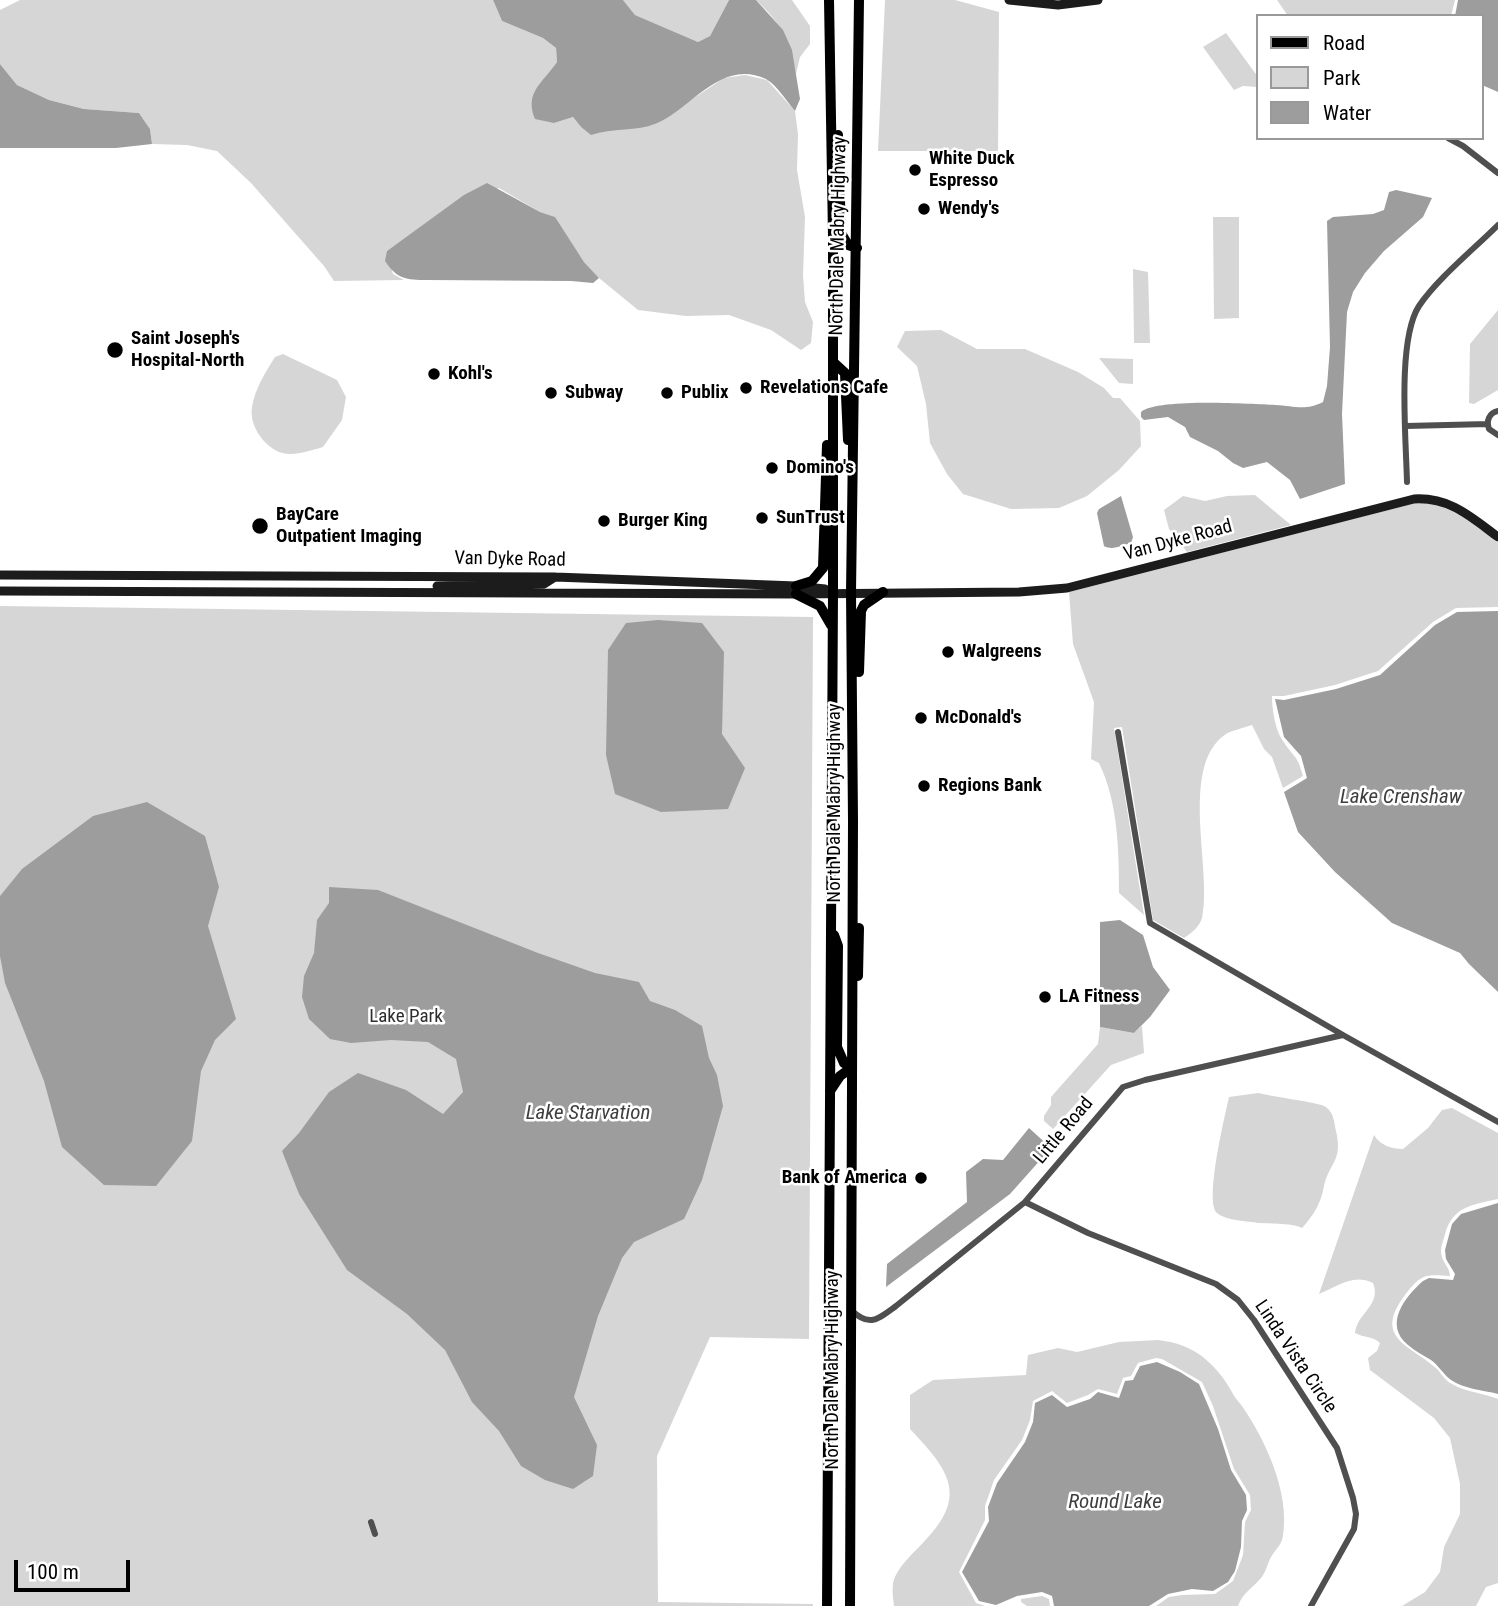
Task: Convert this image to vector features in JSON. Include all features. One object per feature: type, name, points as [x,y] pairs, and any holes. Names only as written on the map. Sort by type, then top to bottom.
[{"type":"main road","name":"North Dale Mabry Highway","points":[[827,1606],[832,627],[829,0]]},
{"type":"main road","name":"North Dale Mabry Highway","points":[[850,1606],[851,592],[859,0]]},
{"type":"main road","points":[[1009,0],[1058,5],[1098,0]]},
{"type":"main road","points":[[831,80],[837,95],[841,233],[848,244],[857,248]]},
{"type":"main road","points":[[832,362],[845,373],[848,466],[854,482]]},
{"type":"main road","points":[[832,403],[825,458],[823,568],[811,581],[796,590],[820,606],[832,627]]},
{"type":"main road","name":"Van Dyke Road","points":[[0,575],[555,577],[832,592],[1019,592],[1067,588],[1414,499],[1438,500],[1459,508],[1498,537]]},
{"type":"main road","points":[[0,582],[10,580],[15,575]]},
{"type":"main road","points":[[379,592],[440,586],[544,584],[555,577]]},
{"type":"main road","name":"Van Dyke Road","points":[[0,591],[796,590]]},
{"type":"main road","points":[[851,1056],[857,1038],[859,962],[859,620],[864,605],[883,592]]},
{"type":"main road","points":[[830,1091],[840,1076],[851,1068],[844,1063],[837,1046],[838,946],[831,927]]},
{"type":"street","points":[[1452,140],[1498,173]]},
{"type":"street","points":[[1407,482],[1406,348],[1410,325],[1427,295],[1498,225]]},
{"type":"street","points":[[1498,411],[1491,414],[1488,424],[1492,432],[1498,435]]},
{"type":"street","points":[[1406,426],[1488,424]]},
{"type":"street","points":[[218,576],[219,591]]},
{"type":"street","points":[[1118,732],[1150,923],[1498,1122]]},
{"type":"street","name":"Little Road","points":[[851,1310],[860,1318],[869,1321],[879,1318],[1025,1202],[1123,1087],[1343,1035]]},
{"type":"street","name":"Linda Vista Circle","points":[[1025,1202],[1088,1233],[1216,1284],[1238,1300],[1254,1320],[1337,1448],[1356,1514],[1354,1529],[1311,1606]]},
{"type":"street","points":[[370,1522],[375,1534]]},
{"type":"green space","points":[[20,0],[493,0],[502,21],[543,38],[556,48],[557,62],[549,74],[554,123],[573,117],[591,134],[608,129],[653,125],[724,78],[745,75],[767,80],[795,111],[798,134],[797,170],[805,217],[805,302],[813,322],[811,343],[801,350],[771,330],[729,315],[686,316],[638,310],[584,262],[554,217],[540,212],[499,188],[434,219],[387,251],[393,274],[404,280],[334,281],[251,183],[217,151],[187,145],[152,144],[150,129],[139,113],[84,109],[49,100],[17,85],[0,64],[0,10]]},
{"type":"green space","points":[[623,0],[729,0],[710,36],[698,42],[635,15]]},
{"type":"green space","points":[[756,0],[792,0],[810,26],[810,44],[800,57],[796,74],[783,33]]},
{"type":"green space","points":[[885,0],[955,0],[999,12],[998,151],[878,151]]},
{"type":"green space","points":[[1277,0],[1455,0],[1452,14],[1287,14]]},
{"type":"green space","points":[[1226,33],[1256,74],[1256,87],[1243,86],[1234,90],[1203,47]]},
{"type":"green space","points":[[1213,217],[1239,217],[1239,318],[1214,319]]},
{"type":"green space","points":[[1133,269],[1148,272],[1150,343],[1134,343]]},
{"type":"green space","points":[[1498,310],[1498,390],[1474,404],[1469,403],[1470,344]]},
{"type":"green space","points":[[941,330],[977,349],[1025,349],[1078,372],[1104,388],[1113,398],[1120,398],[1140,421],[1141,446],[1119,470],[1087,496],[1059,508],[1011,509],[963,494],[947,474],[930,443],[926,404],[917,366],[897,347],[905,331]]},
{"type":"green space","points":[[283,354],[337,380],[346,397],[342,420],[323,447],[295,454],[279,452],[263,439],[255,427],[252,407],[255,394],[275,357]]},
{"type":"green space","points":[[1099,358],[1133,359],[1133,384],[1119,383]]},
{"type":"green space","points":[[1255,495],[1291,525],[1187,552],[1169,529],[1164,510],[1183,496],[1205,501],[1227,496]]},
{"type":"green space","points":[[1415,503],[1449,510],[1498,543],[1498,607],[1456,608],[1433,622],[1378,671],[1335,685],[1272,696],[1278,731],[1297,760],[1303,776],[1283,788],[1272,757],[1264,749],[1252,725],[1226,734],[1212,749],[1204,770],[1200,794],[1204,874],[1202,918],[1195,930],[1184,938],[1153,920],[1122,727],[1114,728],[1144,915],[1119,893],[1114,810],[1099,763],[1091,759],[1094,702],[1073,644],[1069,592]]},
{"type":"green space","name":"Lake Park","points":[[0,606],[813,617],[809,1339],[710,1337],[657,1456],[658,1602],[813,1606],[0,1606]]},
{"type":"green space","points":[[1142,1026],[1144,1053],[1111,1065],[1053,1129],[1044,1121],[1051,1105],[1051,1097],[1098,1044],[1100,1027],[1134,1033]]},
{"type":"green space","points":[[1258,1093],[1322,1105],[1329,1109],[1333,1118],[1338,1141],[1337,1155],[1319,1203],[1302,1228],[1288,1224],[1232,1219],[1221,1216],[1214,1206],[1214,1176],[1229,1097]]},
{"type":"green space","points":[[1452,1108],[1498,1133],[1498,1199],[1458,1212],[1445,1234],[1441,1251],[1450,1276],[1435,1275],[1420,1279],[1405,1295],[1392,1322],[1399,1340],[1437,1369],[1450,1383],[1498,1399],[1498,1583],[1486,1587],[1476,1606],[1402,1606],[1425,1592],[1440,1572],[1444,1547],[1460,1514],[1460,1484],[1450,1438],[1434,1418],[1370,1370],[1368,1358],[1377,1351],[1380,1343],[1355,1333],[1372,1303],[1375,1291],[1373,1283],[1352,1280],[1319,1294],[1374,1135],[1386,1146],[1403,1149],[1428,1128],[1442,1110]]},
{"type":"green space","points":[[1158,1340],[1193,1350],[1212,1365],[1227,1383],[1260,1435],[1274,1468],[1283,1502],[1282,1540],[1263,1576],[1245,1594],[1238,1606],[1156,1606],[1169,1597],[1215,1594],[1233,1581],[1243,1555],[1245,1522],[1251,1510],[1250,1495],[1234,1469],[1202,1382],[1156,1358],[1138,1363],[1131,1376],[1123,1378],[1117,1394],[1098,1389],[1067,1403],[1052,1391],[1033,1401],[1030,1420],[1022,1440],[994,1480],[985,1506],[985,1520],[959,1572],[976,1603],[985,1606],[894,1606],[893,1587],[896,1574],[934,1531],[949,1501],[945,1474],[937,1460],[910,1429],[910,1395],[933,1380],[1026,1375],[1028,1355],[1058,1348],[1077,1352],[1119,1342]]},
{"type":"green space","points":[[1042,1596],[1049,1599],[1050,1606],[1027,1606],[1021,1602],[1021,1599]]},
{"type":"water","points":[[493,0],[623,0],[635,15],[698,42],[710,36],[729,0],[756,0],[783,30],[792,50],[800,99],[795,111],[778,89],[766,79],[750,74],[734,75],[720,80],[668,117],[648,126],[591,135],[573,117],[554,123],[535,119],[532,110],[533,95],[557,62],[556,48],[543,38],[502,21]]},
{"type":"water","points":[[1458,0],[1498,0],[1498,92],[1484,86],[1484,14],[1455,14]]},
{"type":"water","points":[[0,64],[17,85],[49,100],[84,109],[139,113],[150,129],[152,144],[116,148],[0,148]]},
{"type":"water","points":[[487,183],[540,212],[555,217],[584,262],[599,278],[593,283],[420,280],[403,277],[389,267],[385,261],[387,251],[464,195]]},
{"type":"water","points":[[1396,190],[1432,198],[1423,217],[1384,251],[1353,292],[1347,312],[1342,414],[1345,484],[1300,499],[1290,480],[1267,462],[1243,468],[1190,437],[1185,427],[1168,417],[1144,420],[1141,417],[1141,412],[1151,408],[1184,403],[1305,407],[1323,402],[1330,347],[1327,221],[1333,217],[1373,214],[1384,210],[1389,192]]},
{"type":"water","points":[[1121,496],[1133,537],[1131,543],[1114,548],[1107,547],[1104,546],[1097,513],[1099,509]]},
{"type":"water","name":"Lake Crenshaw","points":[[1498,611],[1498,992],[1460,953],[1392,923],[1335,872],[1298,832],[1284,792],[1307,778],[1301,756],[1284,737],[1275,699],[1284,700],[1336,689],[1380,675],[1435,625],[1457,612]]},
{"type":"water","points":[[658,620],[702,623],[724,652],[722,734],[745,768],[728,809],[661,812],[615,794],[606,755],[608,650],[626,623]]},
{"type":"water","points":[[147,802],[205,836],[219,887],[208,926],[236,1019],[215,1040],[201,1071],[192,1141],[156,1186],[104,1185],[62,1147],[44,1081],[5,983],[0,956],[0,896],[22,869],[93,816]]},
{"type":"water","name":"Lake Starvation","points":[[329,887],[378,890],[538,953],[595,973],[639,982],[650,1001],[675,1010],[702,1026],[723,1106],[702,1180],[684,1219],[634,1242],[622,1258],[598,1316],[574,1397],[597,1445],[593,1476],[573,1489],[545,1480],[521,1466],[499,1431],[472,1402],[445,1350],[407,1314],[347,1270],[299,1194],[282,1151],[329,1092],[358,1073],[406,1090],[443,1114],[463,1092],[456,1059],[428,1042],[391,1040],[351,1043],[330,1039],[309,1019],[302,997],[304,976],[314,953],[317,920],[329,903]]},
{"type":"water","points":[[1120,920],[1143,935],[1153,967],[1170,990],[1134,1033],[1100,1027],[1100,922]]},
{"type":"water","points":[[1029,1128],[1051,1148],[1010,1194],[886,1287],[887,1264],[967,1202],[966,1172],[983,1159],[1003,1160]]},
{"type":"water","points":[[1498,1203],[1498,1394],[1451,1380],[1431,1360],[1408,1345],[1397,1328],[1397,1320],[1404,1303],[1423,1281],[1429,1278],[1453,1280],[1455,1274],[1446,1259],[1445,1250],[1452,1224],[1461,1214]]},
{"type":"water","name":"Round Lake","points":[[1157,1362],[1199,1384],[1218,1429],[1231,1470],[1246,1495],[1247,1510],[1242,1521],[1241,1547],[1235,1571],[1228,1582],[1213,1591],[1192,1589],[1168,1594],[1149,1606],[1054,1606],[1052,1596],[1042,1592],[1017,1596],[996,1605],[979,1601],[962,1572],[989,1521],[988,1507],[997,1483],[1025,1442],[1033,1422],[1035,1403],[1052,1395],[1067,1407],[1090,1399],[1098,1392],[1119,1398],[1125,1381],[1133,1380],[1140,1366]]},
{"type":"place","name":"White Duck Espresso","points":[[915,170]]},
{"type":"place","name":"Wendy's","points":[[924,209]]},
{"type":"place","name":"Saint Joseph's Hospital-North","points":[[115,350]]},
{"type":"place","name":"Kohl's","points":[[434,374]]},
{"type":"place","name":"Revelations Cafe","points":[[746,388]]},
{"type":"place","name":"Subway","points":[[551,393]]},
{"type":"place","name":"Publix","points":[[667,393]]},
{"type":"place","name":"Domino's","points":[[772,468]]},
{"type":"place","name":"SunTrust","points":[[762,518]]},
{"type":"place","name":"Burger King","points":[[604,521]]},
{"type":"place","name":"BayCare Outpatient Imaging","points":[[260,526]]},
{"type":"place","name":"Walgreens","points":[[948,652]]},
{"type":"place","name":"McDonald's","points":[[921,718]]},
{"type":"place","name":"Regions Bank","points":[[924,786]]},
{"type":"place","name":"LA Fitness","points":[[1045,997]]},
{"type":"place","name":"Bank of America","points":[[921,1178]]}]
